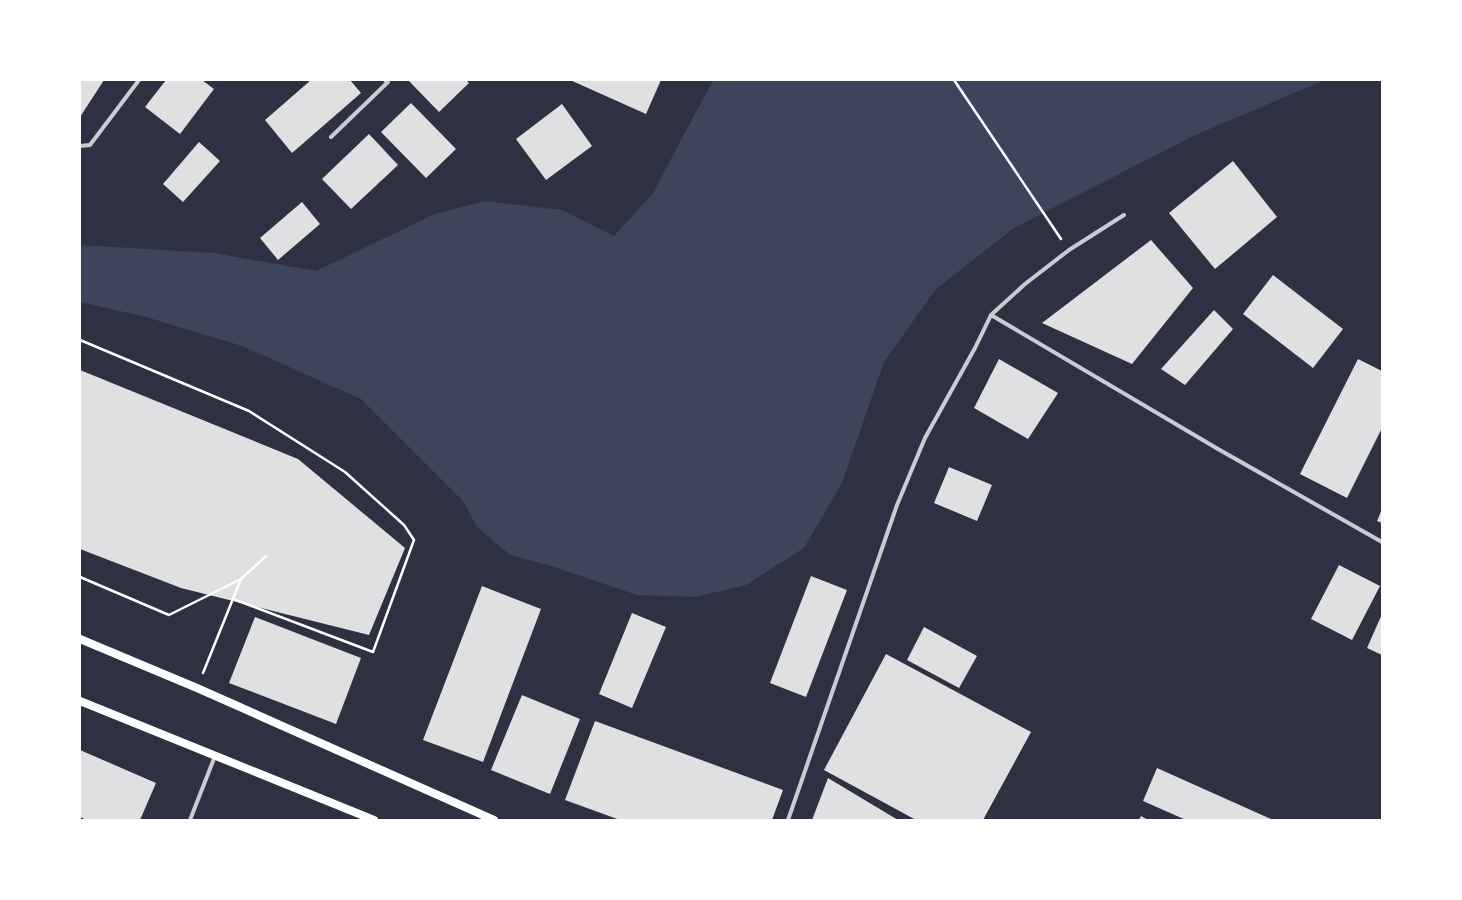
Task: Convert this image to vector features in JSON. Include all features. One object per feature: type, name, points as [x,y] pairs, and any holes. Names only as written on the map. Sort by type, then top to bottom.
[{"type":"main road","points":[[80,639],[197,688],[493,819]]},
{"type":"main road","points":[[80,701],[374,820]]},
{"type":"street","points":[[80,146],[90,144],[139,80]]},
{"type":"street","points":[[331,137],[388,82],[385,80]]},
{"type":"street","points":[[788,820],[897,505],[925,438],[975,348],[991,315],[1025,284],[1069,250],[1124,215]]},
{"type":"street","points":[[991,315],[1218,449],[1382,542]]},
{"type":"street","points":[[190,820],[215,755]]},
{"type":"path","points":[[954,80],[1069,250]]},
{"type":"path","points":[[80,340],[249,411],[345,472],[404,525],[414,540],[373,652],[233,599]]},
{"type":"path","points":[[80,577],[169,615],[241,579],[266,556]]},
{"type":"path","points":[[197,688],[241,579]]},
{"type":"shaded area","points":[[713,80],[1325,80],[1193,136],[1014,228],[936,289],[884,362],[842,483],[804,548],[746,585],[695,597],[637,595],[551,566],[510,555],[477,527],[463,501],[361,399],[242,346],[146,317],[80,302],[80,245],[214,253],[316,271],[435,214],[485,201],[562,210],[614,236],[653,193]]},
{"type":"building","points":[[80,80],[104,80],[80,117]]},
{"type":"building","points":[[166,80],[202,80],[214,89],[180,134],[145,107]]},
{"type":"building","points":[[311,80],[350,80],[361,93],[292,153],[265,120]]},
{"type":"building","points":[[408,80],[466,80],[469,83],[439,112]]},
{"type":"building","points":[[570,80],[661,80],[646,114]]},
{"type":"building","points":[[411,103],[456,149],[426,178],[381,132]]},
{"type":"building","points":[[562,104],[592,146],[546,180],[516,139]]},
{"type":"building","points":[[369,134],[398,165],[351,209],[322,179]]},
{"type":"building","points":[[199,142],[220,161],[183,202],[163,184]]},
{"type":"building","points":[[1233,161],[1277,217],[1215,269],[1169,213]]},
{"type":"building","points":[[302,202],[320,224],[278,260],[260,238]]},
{"type":"building","points":[[1151,240],[1193,288],[1132,364],[1042,323]]},
{"type":"building","points":[[1273,275],[1343,329],[1313,368],[1243,314]]},
{"type":"building","points":[[1214,310],[1233,329],[1185,385],[1161,369]]},
{"type":"building","points":[[999,359],[1058,393],[1028,439],[974,408]]},
{"type":"building","points":[[1358,359],[1382,371],[1382,428],[1347,498],[1300,474]]},
{"type":"building","points":[[80,370],[298,459],[405,548],[369,635],[181,588],[80,549]]},
{"type":"building","points":[[949,467],[992,485],[977,521],[934,503]]},
{"type":"building","points":[[1382,509],[1382,523],[1377,521]]},
{"type":"building","points":[[1339,565],[1380,586],[1352,640],[1311,619]]},
{"type":"building","points":[[811,576],[847,590],[806,697],[770,683]]},
{"type":"building","points":[[482,586],[541,609],[483,762],[423,740]]},
{"type":"building","points":[[632,613],[666,627],[632,708],[599,694]]},
{"type":"building","points":[[1382,614],[1382,655],[1367,648]]},
{"type":"building","points":[[255,617],[361,658],[336,724],[229,683]]},
{"type":"building","points":[[924,627],[977,656],[959,688],[907,660]]},
{"type":"building","points":[[886,654],[1031,732],[983,820],[916,820],[824,770]]},
{"type":"building","points":[[522,695],[580,719],[550,794],[491,770]]},
{"type":"building","points":[[595,721],[783,790],[772,820],[620,820],[565,800]]},
{"type":"building","points":[[80,750],[156,783],[140,820],[87,820],[80,817]]},
{"type":"building","points":[[1157,768],[1273,820],[1186,820],[1143,801]]},
{"type":"building","points":[[828,778],[898,820],[812,820]]},
{"type":"building","points":[[1141,816],[1148,820],[1139,820]]}]
